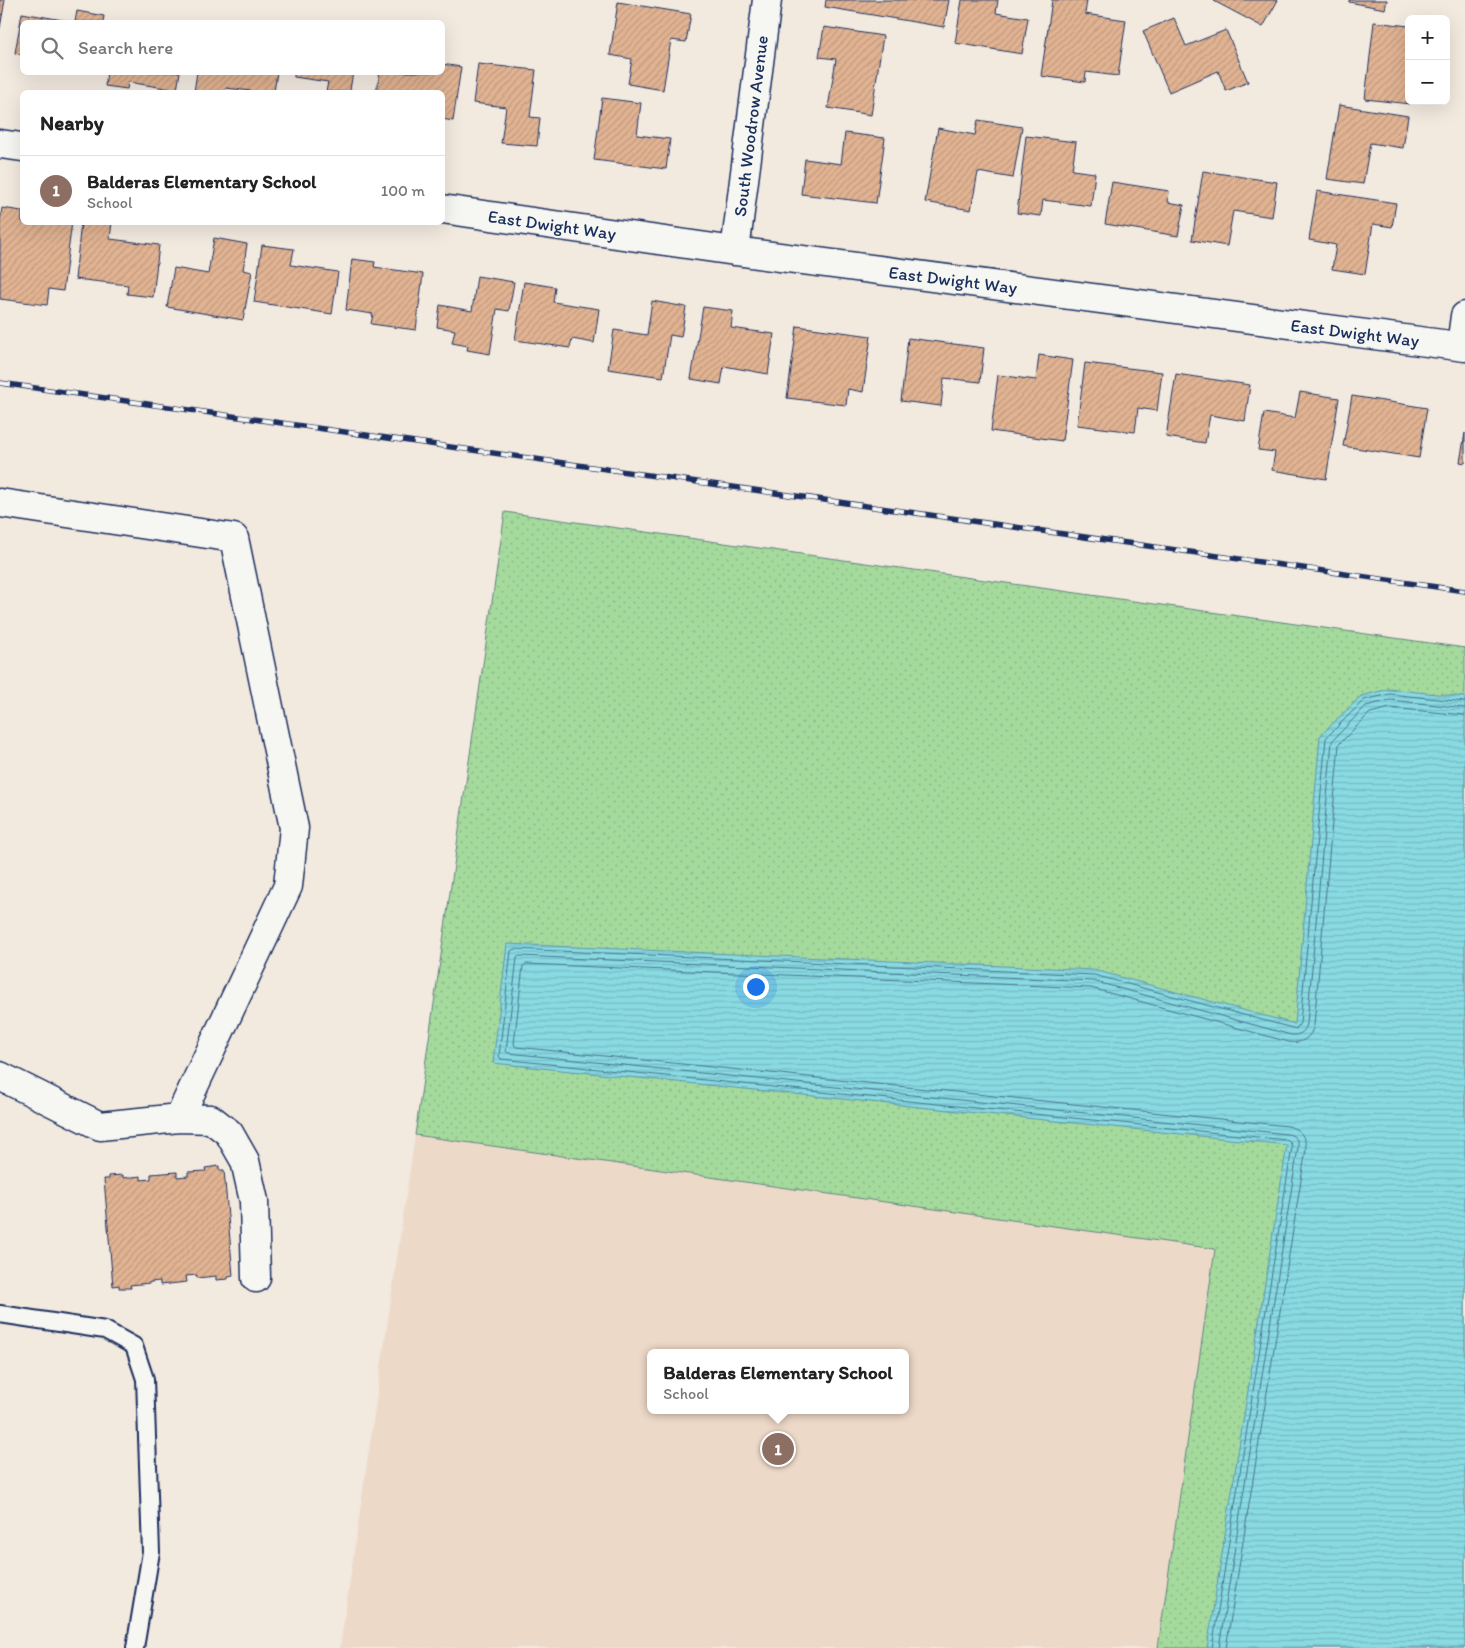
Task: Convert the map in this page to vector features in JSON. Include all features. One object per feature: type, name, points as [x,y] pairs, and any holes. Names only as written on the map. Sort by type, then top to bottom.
[{"type":"street","name":"South Woodrow Avenue","points":[[734,252],[767,0]]},
{"type":"street","points":[[0,144],[20,147]]},
{"type":"street","name":"East Dwight Way","points":[[445,209],[734,252],[1463,347]]},
{"type":"street","points":[[1463,347],[1465,316]]},
{"type":"street","points":[[0,503],[234,538],[294,828],[288,886],[179,1118]]},
{"type":"street","points":[[0,1076],[100,1126],[179,1118],[212,1119],[229,1133],[245,1161],[254,1200],[256,1278]]},
{"type":"lane","points":[[0,1314],[106,1330],[134,1346],[144,1379],[151,1552],[135,1648]]},
{"type":"shaded area","points":[[415,1135],[1215,1249],[1158,1648],[340,1648]]},
{"type":"green space","points":[[505,512],[1465,648],[1465,1648],[1158,1648],[1215,1249],[415,1135]]},
{"type":"water","points":[[1389,689],[1465,697],[1465,1648],[1207,1648],[1287,1145],[493,1063],[507,944],[1094,970],[1295,1024],[1320,736],[1361,696]]},
{"type":"building","points":[[0,0],[5,0],[0,28]]},
{"type":"building","points":[[826,0],[949,0],[944,27],[825,7]]},
{"type":"building","points":[[962,0],[998,0],[996,13],[1028,18],[1022,54],[955,43]]},
{"type":"building","points":[[1052,0],[1087,0],[1085,14],[1126,20],[1118,76],[1086,72],[1085,82],[1041,76]]},
{"type":"building","points":[[1215,0],[1278,0],[1263,27]]},
{"type":"building","points":[[1349,0],[1387,0],[1385,9],[1349,2]]},
{"type":"building","points":[[618,2],[691,14],[686,42],[671,40],[663,90],[628,84],[632,59],[610,55]]},
{"type":"building","points":[[77,11],[104,16],[103,20],[75,20]]},
{"type":"building","points":[[22,13],[62,20],[21,20]]},
{"type":"building","points":[[1174,18],[1186,46],[1226,30],[1248,82],[1226,91],[1218,71],[1169,92],[1143,31]]},
{"type":"building","points":[[1374,22],[1405,26],[1405,103],[1365,99]]},
{"type":"building","points":[[20,24],[20,54],[15,53]]},
{"type":"building","points":[[824,27],[883,36],[871,115],[828,108],[836,59],[819,57]]},
{"type":"building","points":[[445,64],[461,67],[453,121],[445,120],[445,90],[376,90],[379,75],[445,75]]},
{"type":"building","points":[[478,64],[536,70],[530,117],[540,118],[537,146],[501,143],[506,107],[473,103]]},
{"type":"building","points":[[107,75],[180,75],[177,90],[128,82],[127,89],[105,86]]},
{"type":"building","points":[[197,75],[277,75],[274,90],[226,88],[226,90],[194,90]]},
{"type":"building","points":[[294,75],[352,75],[350,90],[326,90],[328,82],[294,77]]},
{"type":"building","points":[[602,98],[641,103],[637,135],[670,139],[666,169],[594,160]]},
{"type":"building","points":[[1339,105],[1408,116],[1403,148],[1370,143],[1363,184],[1327,179]]},
{"type":"building","points":[[978,120],[1022,127],[1013,178],[978,172],[971,210],[925,202],[938,128],[975,135]]},
{"type":"building","points":[[845,133],[885,138],[876,203],[801,194],[805,159],[841,164]]},
{"type":"building","points":[[1026,136],[1076,142],[1072,170],[1095,173],[1091,206],[1043,200],[1041,216],[1017,213]]},
{"type":"building","points":[[1203,171],[1277,182],[1272,217],[1233,211],[1227,246],[1192,240]]},
{"type":"building","points":[[1112,182],[1169,191],[1168,202],[1184,205],[1178,236],[1105,224]]},
{"type":"building","points":[[1317,191],[1396,203],[1392,227],[1373,224],[1365,274],[1332,269],[1336,245],[1309,240]]},
{"type":"building","points":[[2,208],[20,211],[20,225],[72,225],[63,291],[49,289],[47,305],[0,299],[0,222]]},
{"type":"building","points":[[81,225],[112,225],[110,239],[159,245],[153,297],[127,294],[128,285],[75,279]]},
{"type":"building","points":[[214,238],[247,244],[243,270],[252,272],[243,320],[167,307],[174,268],[208,274]]},
{"type":"building","points":[[262,245],[294,249],[291,265],[338,272],[332,314],[254,302]]},
{"type":"building","points":[[352,259],[375,262],[374,267],[423,274],[416,330],[371,324],[373,314],[346,310]]},
{"type":"building","points":[[477,276],[514,282],[509,311],[497,309],[490,354],[467,350],[468,346],[452,343],[455,330],[437,327],[440,305],[472,311]]},
{"type":"building","points":[[524,282],[555,287],[553,302],[599,309],[594,343],[572,339],[570,348],[515,340]]},
{"type":"building","points":[[652,301],[686,307],[681,337],[670,335],[663,377],[608,369],[614,330],[647,335]]},
{"type":"building","points":[[703,307],[733,311],[731,328],[774,334],[768,374],[724,366],[721,384],[691,379]]},
{"type":"building","points":[[797,326],[871,336],[863,392],[848,389],[846,405],[787,398]]},
{"type":"building","points":[[908,338],[984,348],[980,382],[944,378],[941,406],[901,401]]},
{"type":"building","points":[[1039,355],[1073,360],[1062,441],[991,431],[998,375],[1036,380]]},
{"type":"building","points":[[1085,363],[1162,372],[1157,411],[1138,408],[1135,432],[1077,425]]},
{"type":"building","points":[[1176,374],[1250,385],[1245,421],[1210,415],[1205,443],[1166,437]]},
{"type":"building","points":[[1300,392],[1339,398],[1326,479],[1272,470],[1275,452],[1258,450],[1264,413],[1295,418]]},
{"type":"building","points":[[1352,396],[1427,408],[1419,458],[1343,446]]},
{"type":"building","points":[[1465,433],[1465,463],[1460,462]]},
{"type":"building","points":[[219,1166],[219,1170],[224,1170],[233,1276],[228,1277],[228,1279],[216,1280],[216,1276],[197,1278],[197,1275],[186,1276],[187,1282],[160,1285],[160,1281],[150,1282],[130,1285],[131,1288],[119,1288],[119,1285],[113,1286],[104,1179],[109,1179],[109,1176],[123,1175],[123,1178],[141,1176],[141,1180],[151,1179],[151,1174],[177,1172],[177,1177],[188,1176],[188,1172],[206,1171],[205,1168]]},
{"type":"railway","points":[[0,383],[1465,591]]},
{"type":"place","name":"Balderas Elementary School","points":[[778,1449]]}]
